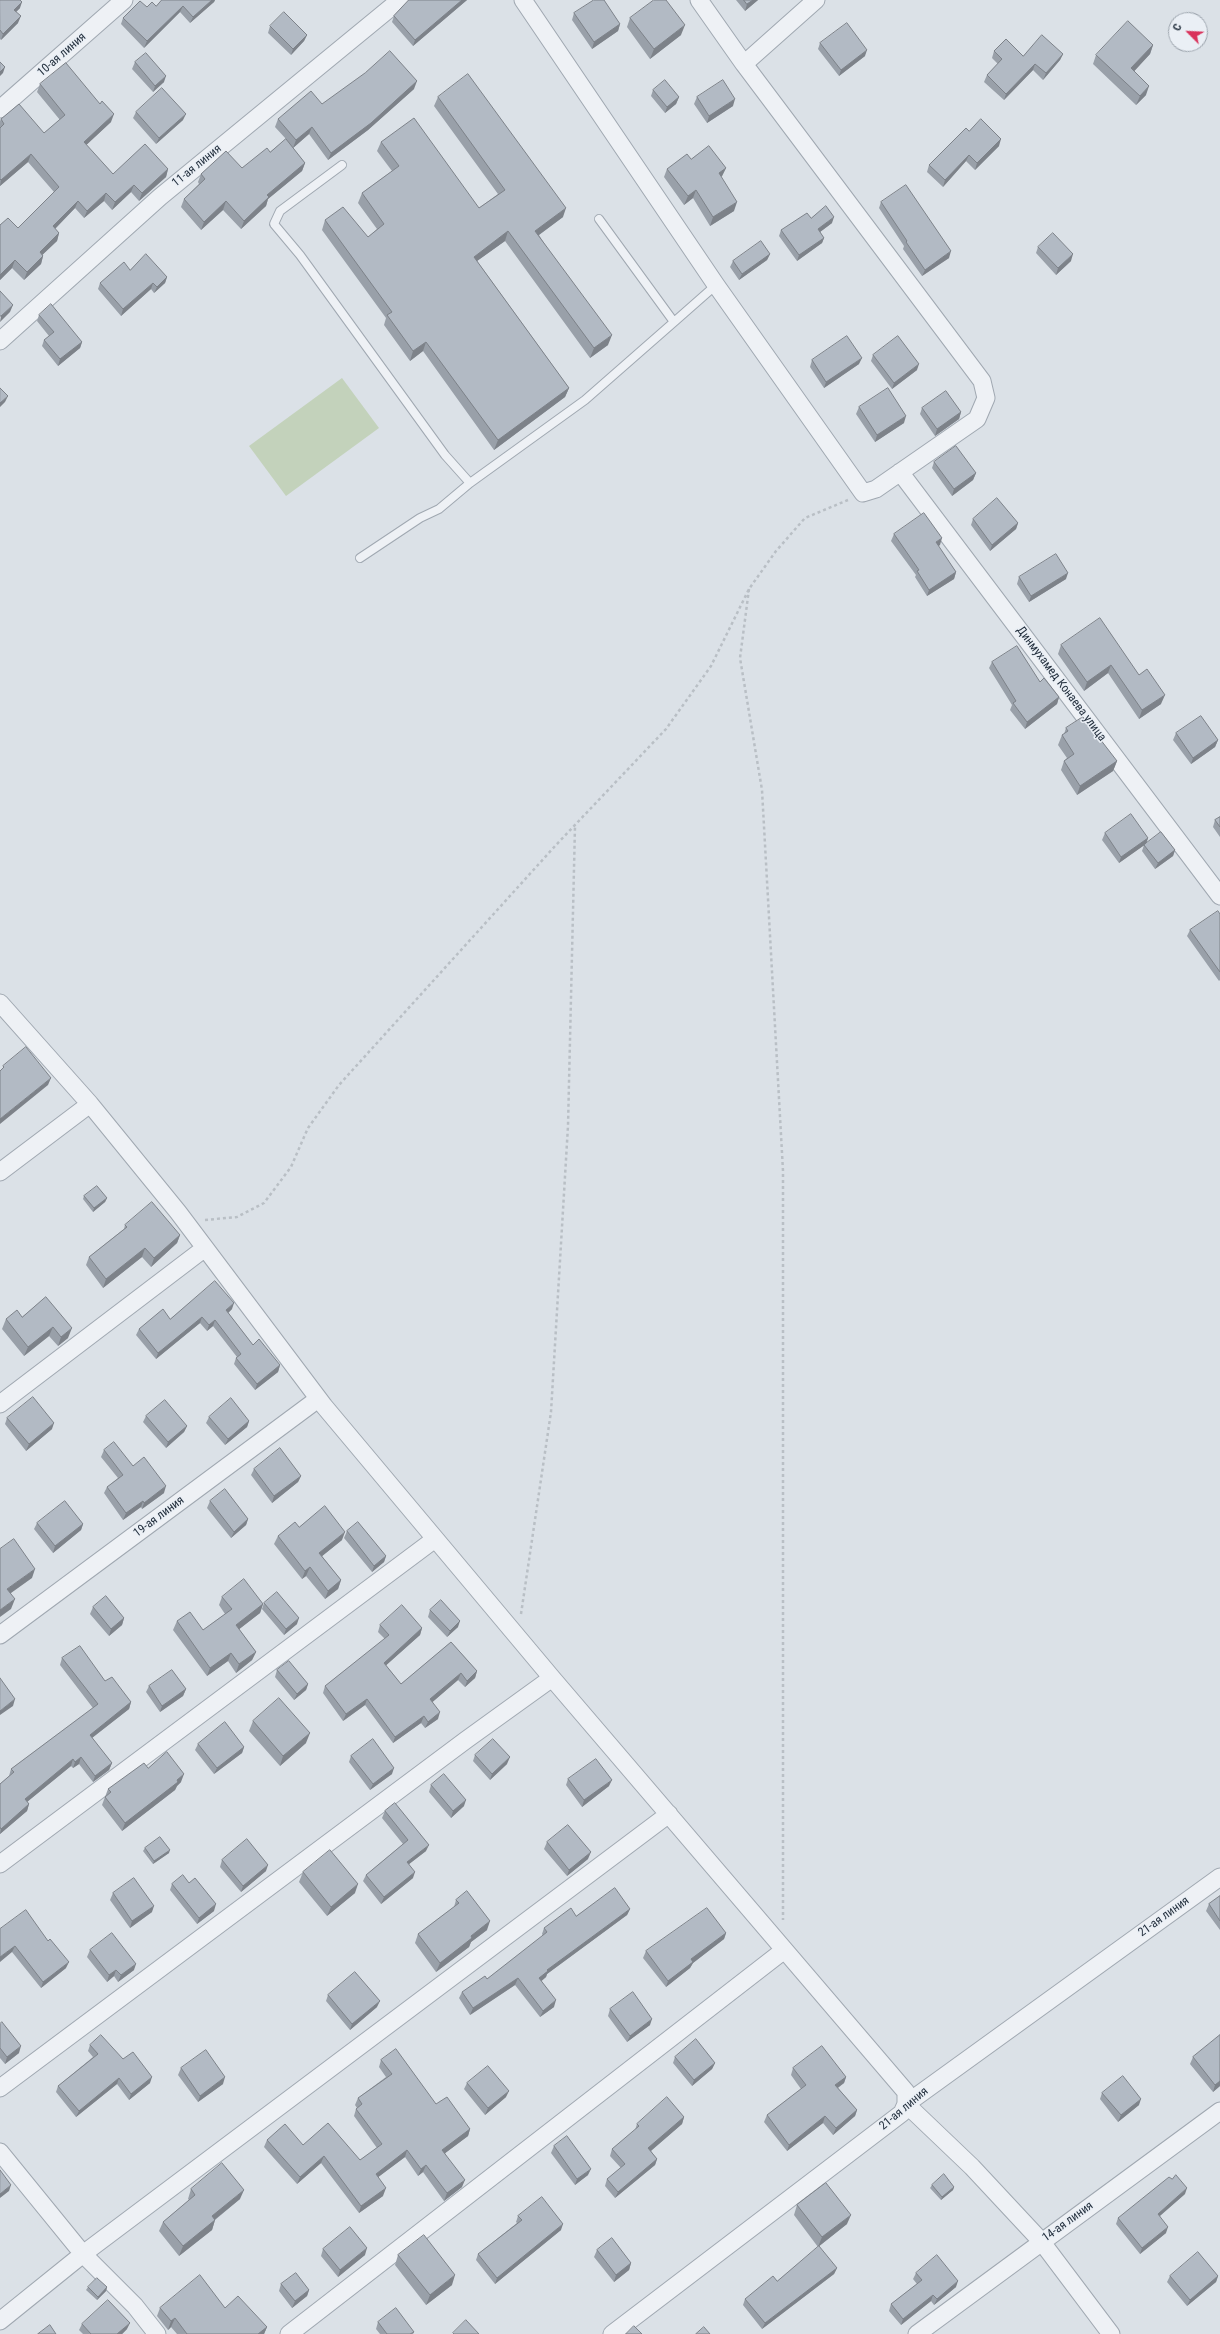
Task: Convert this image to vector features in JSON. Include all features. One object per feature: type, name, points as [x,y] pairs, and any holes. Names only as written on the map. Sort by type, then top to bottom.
[{"type":"street","name":"10-ая линия","points":[[0,109],[124,0]]},
{"type":"street","name":"11-ая линия","points":[[0,341],[160,197],[400,0]]},
{"type":"street","points":[[523,0],[716,285],[863,493],[876,488],[977,419],[986,398],[982,381],[744,64],[699,0]]},
{"type":"street","points":[[744,64],[816,0]]},
{"type":"street","name":"Динмухамед Конаева улица","points":[[900,472],[1220,896]]},
{"type":"street","points":[[0,1003],[90,1104],[178,1212],[318,1398],[435,1539],[552,1678],[670,1814],[783,1951],[906,2092],[906,2104],[972,2167],[1041,2241],[1111,2334]]},
{"type":"street","points":[[0,1172],[90,1104]]},
{"type":"street","points":[[0,1404],[205,1248]]},
{"type":"street","name":"19-ая линия","points":[[0,1635],[318,1398]]},
{"type":"street","points":[[0,1864],[435,1539]]},
{"type":"street","points":[[0,2088],[466,1740],[552,1678]]},
{"type":"street","points":[[0,2321],[83,2254],[670,1814]]},
{"type":"street","name":"21-ая линия","points":[[612,2334],[902,2113],[906,2104],[1220,1877]]},
{"type":"street","points":[[289,2334],[783,1951]]},
{"type":"street","name":"14-ая линия","points":[[917,2334],[1041,2241],[1220,2111]]},
{"type":"street","points":[[0,2152],[83,2254],[134,2306],[157,2334]]},
{"type":"lane","points":[[342,165],[280,211],[274,224],[300,256],[445,455],[470,483]]},
{"type":"lane","points":[[599,219],[674,322]]},
{"type":"lane","points":[[360,558],[420,518],[439,509],[470,483],[585,400],[716,285]]},
{"type":"path","points":[[178,1212],[191,1218],[207,1220],[237,1217],[264,1203],[290,1167],[308,1128],[339,1085],[576,825],[666,729],[712,666],[748,589],[776,551],[805,518],[863,493]]},
{"type":"path","points":[[748,589],[740,658],[762,790],[783,1171],[783,1951]]},
{"type":"path","points":[[517,1637],[551,1412],[568,1126],[576,825]]},
{"type":"green space","points":[[342,378],[379,428],[286,496],[249,446]]},
{"type":"building","points":[[0,0],[20,0],[22,2],[14,10],[21,16],[3,34],[0,30]]},
{"type":"building","points":[[162,0],[212,0],[193,17],[183,6],[147,41],[123,18],[140,1],[147,7],[152,2],[156,6]]},
{"type":"building","points":[[409,0],[462,0],[415,40],[394,16]]},
{"type":"building","points":[[594,0],[604,0],[620,24],[594,42],[574,13]]},
{"type":"building","points":[[654,0],[666,0],[685,25],[654,49],[630,18]]},
{"type":"building","points":[[744,0],[753,0],[747,4]]},
{"type":"building","points":[[284,12],[307,35],[293,49],[270,26]]},
{"type":"building","points":[[1128,21],[1153,45],[1131,68],[1149,86],[1140,96],[1096,55]]},
{"type":"building","points":[[847,23],[867,50],[841,70],[820,43]]},
{"type":"building","points":[[1042,35],[1063,54],[1046,73],[1035,64],[1006,94],[987,75],[1002,59],[994,51],[1006,39],[1023,56]]},
{"type":"building","points":[[390,51],[417,81],[371,123],[331,153],[312,127],[296,140],[278,119],[311,91],[322,104],[365,73]]},
{"type":"building","points":[[146,53],[166,76],[155,86],[135,62]]},
{"type":"building","points":[[0,62],[5,67],[0,72]]},
{"type":"building","points":[[66,63],[100,104],[102,101],[114,114],[84,142],[113,174],[145,144],[168,169],[142,193],[134,185],[115,202],[106,193],[87,211],[78,201],[53,226],[59,233],[40,252],[43,256],[27,272],[15,260],[0,275],[0,225],[8,218],[18,228],[59,187],[31,154],[1,180],[0,179],[0,128],[4,124],[1,119],[19,104],[44,133],[65,115],[40,84]]},
{"type":"building","points":[[468,74],[566,208],[535,231],[612,335],[594,348],[508,231],[474,257],[569,388],[498,440],[426,342],[413,351],[387,315],[392,312],[325,220],[343,207],[368,237],[384,224],[362,193],[399,166],[381,142],[414,118],[479,208],[505,190],[438,97]]},
{"type":"building","points":[[665,80],[679,97],[667,107],[653,90]]},
{"type":"building","points":[[723,80],[735,99],[709,116],[697,97]]},
{"type":"building","points":[[162,88],[186,114],[159,138],[136,112]]},
{"type":"building","points":[[981,119],[1001,139],[977,163],[969,155],[945,180],[929,165],[966,128],[969,131]]},
{"type":"building","points":[[286,139],[305,163],[267,195],[269,197],[244,221],[226,201],[204,222],[184,199],[205,179],[201,174],[226,151],[242,168],[267,148],[270,152]]},
{"type":"building","points":[[709,146],[726,168],[719,173],[737,202],[713,217],[696,190],[688,196],[667,169],[687,154],[691,159]]},
{"type":"building","points":[[906,185],[951,251],[925,270],[881,202]]},
{"type":"building","points":[[826,206],[834,217],[818,229],[824,238],[799,255],[781,230],[807,213],[811,218]]},
{"type":"building","points":[[1053,233],[1073,254],[1058,268],[1038,247]]},
{"type":"building","points":[[761,241],[770,254],[742,274],[733,261]]},
{"type":"building","points":[[146,254],[167,277],[157,287],[153,283],[123,309],[100,283],[124,262],[130,270]]},
{"type":"building","points":[[0,291],[13,305],[1,316],[0,316]]},
{"type":"building","points":[[51,304],[82,342],[60,359],[44,340],[54,332],[39,315]]},
{"type":"building","points":[[847,336],[862,358],[826,382],[812,360]]},
{"type":"building","points":[[898,336],[919,364],[894,383],[873,355]]},
{"type":"building","points":[[0,388],[8,396],[0,403]]},
{"type":"building","points":[[888,388],[906,416],[877,435],[859,407]]},
{"type":"building","points":[[946,391],[961,412],[937,429],[922,408]]},
{"type":"building","points":[[956,446],[976,473],[954,489],[934,462]]},
{"type":"building","points":[[997,498],[1018,523],[992,545],[973,519]]},
{"type":"building","points":[[924,513],[942,538],[936,542],[956,572],[929,590],[917,571],[919,570],[894,534]]},
{"type":"building","points":[[1056,554],[1068,573],[1031,596],[1019,577]]},
{"type":"building","points":[[1100,618],[1139,675],[1147,669],[1165,695],[1142,710],[1111,665],[1087,682],[1061,645]]},
{"type":"building","points":[[1017,646],[1040,682],[1044,678],[1059,697],[1027,722],[1013,703],[1016,701],[992,662]]},
{"type":"building","points":[[1201,716],[1218,740],[1193,758],[1176,733]]},
{"type":"building","points":[[1083,717],[1117,761],[1080,786],[1064,761],[1074,754],[1062,735],[1068,731],[1066,728]]},
{"type":"building","points":[[1131,814],[1148,838],[1121,857],[1105,833]]},
{"type":"building","points":[[1220,817],[1220,827],[1215,820]]},
{"type":"building","points":[[1161,832],[1175,850],[1158,863],[1144,845]]},
{"type":"building","points":[[1218,911],[1220,914],[1220,972],[1190,930]]},
{"type":"building","points":[[26,1047],[51,1078],[0,1119],[0,1071],[4,1067],[3,1066]]},
{"type":"building","points":[[97,1186],[107,1198],[94,1208],[84,1196]]},
{"type":"building","points":[[152,1202],[180,1235],[154,1258],[145,1248],[106,1279],[89,1257],[127,1227],[125,1225]]},
{"type":"building","points":[[215,1281],[234,1303],[226,1310],[253,1345],[259,1339],[280,1365],[257,1384],[236,1358],[241,1354],[215,1320],[209,1325],[202,1317],[158,1353],[139,1329],[163,1309],[170,1319]]},
{"type":"building","points":[[46,1297],[72,1328],[61,1337],[53,1327],[28,1347],[6,1319],[17,1310],[22,1317]]},
{"type":"building","points":[[33,1397],[54,1423],[29,1444],[7,1418]]},
{"type":"building","points":[[231,1398],[249,1421],[228,1439],[209,1417]]},
{"type":"building","points":[[165,1400],[187,1426],[168,1442],[146,1416]]},
{"type":"building","points":[[114,1442],[133,1466],[144,1457],[166,1486],[144,1503],[143,1501],[126,1513],[107,1487],[123,1475],[104,1450]]},
{"type":"building","points":[[280,1448],[301,1476],[274,1496],[254,1469]]},
{"type":"building","points":[[225,1489],[248,1519],[234,1532],[210,1501]]},
{"type":"building","points":[[65,1501],[83,1524],[55,1546],[37,1523]]},
{"type":"building","points":[[325,1506],[345,1532],[319,1553],[341,1580],[328,1591],[310,1567],[305,1571],[278,1536],[295,1522],[299,1527]]},
{"type":"building","points":[[358,1522],[386,1556],[374,1566],[347,1531]]},
{"type":"building","points":[[14,1539],[35,1569],[7,1589],[15,1599],[0,1610],[0,1549]]},
{"type":"building","points":[[244,1579],[263,1604],[236,1625],[256,1652],[239,1664],[231,1653],[210,1668],[177,1621],[190,1612],[203,1630],[232,1609],[222,1597]]},
{"type":"building","points":[[277,1592],[299,1618],[286,1629],[264,1603]]},
{"type":"building","points":[[106,1596],[124,1618],[111,1629],[93,1607]]},
{"type":"building","points":[[441,1600],[460,1621],[450,1631],[430,1610]]},
{"type":"building","points":[[402,1605],[422,1628],[384,1663],[401,1684],[451,1642],[477,1671],[467,1681],[461,1673],[430,1699],[440,1712],[428,1722],[424,1716],[395,1737],[367,1699],[346,1714],[325,1686],[389,1635],[380,1625]]},
{"type":"building","points":[[80,1646],[105,1681],[112,1677],[131,1702],[90,1735],[112,1763],[95,1776],[81,1757],[75,1762],[73,1759],[25,1799],[29,1804],[1,1829],[0,1784],[14,1772],[11,1769],[98,1704],[62,1658]]},
{"type":"building","points":[[289,1661],[308,1684],[297,1694],[277,1670]]},
{"type":"building","points":[[172,1670],[186,1689],[162,1706],[149,1686]]},
{"type":"building","points":[[0,1678],[15,1699],[0,1711]]},
{"type":"building","points":[[279,1698],[310,1733],[283,1756],[253,1721]]},
{"type":"building","points":[[225,1722],[244,1747],[217,1768],[198,1744]]},
{"type":"building","points":[[373,1739],[394,1768],[373,1784],[351,1756]]},
{"type":"building","points":[[493,1739],[510,1757],[492,1774],[475,1755]]},
{"type":"building","points":[[167,1752],[184,1774],[177,1780],[178,1782],[125,1823],[105,1797],[111,1792],[108,1789],[144,1763],[148,1768]]},
{"type":"building","points":[[596,1759],[612,1780],[584,1800],[568,1779]]},
{"type":"building","points":[[444,1774],[466,1800],[453,1811],[431,1785]]},
{"type":"building","points":[[395,1803],[429,1845],[407,1862],[415,1872],[384,1897],[366,1875],[408,1840],[385,1811]]},
{"type":"building","points":[[568,1825],[591,1852],[569,1870],[547,1842]]},
{"type":"building","points":[[160,1837],[170,1850],[154,1861],[145,1848]]},
{"type":"building","points":[[247,1839],[268,1865],[243,1886],[222,1860]]},
{"type":"building","points":[[330,1850],[358,1884],[331,1907],[303,1872]]},
{"type":"building","points":[[183,1875],[189,1883],[195,1878],[216,1904],[199,1918],[172,1884]]},
{"type":"building","points":[[134,1878],[154,1906],[132,1921],[113,1893]]},
{"type":"building","points":[[615,1888],[630,1909],[547,1970],[548,1971],[539,1978],[556,2000],[543,2011],[518,1978],[473,2008],[462,1992],[485,1976],[487,1979],[547,1932],[544,1928],[571,1908],[576,1916]]},
{"type":"building","points":[[467,1891],[490,1921],[471,1936],[472,1938],[440,1963],[418,1934],[459,1903],[456,1900]]},
{"type":"building","points":[[1220,1896],[1220,1921],[1209,1904]]},
{"type":"building","points":[[707,1908],[726,1933],[691,1959],[693,1962],[668,1981],[646,1951]]},
{"type":"building","points":[[26,1910],[48,1941],[50,1939],[69,1962],[43,1982],[15,1946],[0,1957],[0,1929]]},
{"type":"building","points":[[112,1933],[136,1964],[121,1975],[116,1970],[109,1975],[90,1950]]},
{"type":"building","points":[[355,1972],[380,2001],[352,2024],[328,1995]]},
{"type":"building","points":[[633,1992],[652,2019],[630,2036],[610,2009]]},
{"type":"building","points":[[2,2022],[21,2046],[7,2057],[0,2048],[0,2024]]},
{"type":"building","points":[[101,2035],[123,2059],[133,2052],[152,2077],[131,2094],[119,2078],[79,2111],[58,2086],[98,2054],[90,2045]]},
{"type":"building","points":[[1220,2035],[1220,2081],[1215,2085],[1193,2057]]},
{"type":"building","points":[[696,2039],[715,2063],[694,2080],[675,2057]]},
{"type":"building","points":[[822,2046],[846,2077],[835,2085],[857,2110],[836,2128],[825,2116],[789,2145],[767,2115],[806,2085],[793,2068]]},
{"type":"building","points":[[396,2049],[436,2104],[447,2097],[470,2129],[442,2150],[465,2180],[447,2193],[426,2165],[421,2169],[407,2150],[376,2174],[386,2188],[361,2206],[324,2156],[300,2177],[267,2140],[285,2124],[303,2145],[328,2123],[360,2160],[382,2144],[356,2109],[362,2104],[358,2098],[392,2074],[381,2060]]},
{"type":"building","points":[[206,2050],[225,2077],[200,2096],[181,2068]]},
{"type":"building","points":[[488,2066],[509,2091],[488,2108],[467,2083]]},
{"type":"building","points":[[1123,2076],[1141,2099],[1121,2115],[1102,2093]]},
{"type":"building","points":[[667,2097],[684,2117],[648,2148],[657,2159],[618,2192],[607,2179],[625,2164],[612,2149],[639,2126],[637,2124]]},
{"type":"building","points":[[567,2136],[591,2169],[577,2179],[554,2146]]},
{"type":"building","points":[[222,2163],[244,2190],[212,2216],[215,2220],[183,2246],[163,2222],[195,2195],[191,2189]]},
{"type":"building","points":[[0,2170],[11,2185],[0,2194]]},
{"type":"building","points":[[944,2174],[954,2187],[942,2197],[932,2185]]},
{"type":"building","points":[[1176,2175],[1187,2188],[1158,2214],[1168,2227],[1142,2248],[1118,2218],[1169,2177],[1172,2179]]},
{"type":"building","points":[[826,2183],[851,2215],[822,2237],[797,2205]]},
{"type":"building","points":[[542,2197],[563,2224],[497,2278],[478,2254],[522,2220],[518,2216]]},
{"type":"building","points":[[350,2227],[367,2248],[340,2270],[323,2249]]},
{"type":"building","points":[[424,2235],[455,2275],[430,2295],[398,2255]]},
{"type":"building","points":[[612,2238],[631,2263],[616,2275],[597,2250]]},
{"type":"building","points":[[819,2246],[837,2268],[765,2323],[745,2299],[773,2276],[777,2281]]},
{"type":"building","points":[[1198,2252],[1218,2276],[1190,2300],[1170,2276]]},
{"type":"building","points":[[937,2255],[958,2281],[937,2299],[933,2295],[903,2319],[891,2304],[922,2280],[916,2273]]},
{"type":"building","points":[[296,2273],[309,2290],[295,2301],[281,2284]]},
{"type":"building","points":[[200,2275],[225,2308],[238,2296],[267,2327],[258,2334],[187,2334],[175,2318],[171,2321],[160,2308]]},
{"type":"building","points":[[97,2278],[107,2287],[98,2297],[88,2287]]},
{"type":"building","points":[[108,2300],[130,2323],[117,2334],[91,2334],[82,2324]]},
{"type":"building","points":[[396,2308],[414,2332],[410,2334],[387,2334],[378,2322]]},
{"type":"building","points":[[466,2320],[479,2334],[453,2333]]},
{"type":"building","points":[[50,2325],[56,2334],[38,2334]]},
{"type":"building","points":[[634,2326],[642,2334],[626,2334]]},
{"type":"building","points":[[704,2327],[710,2334],[696,2334]]}]
